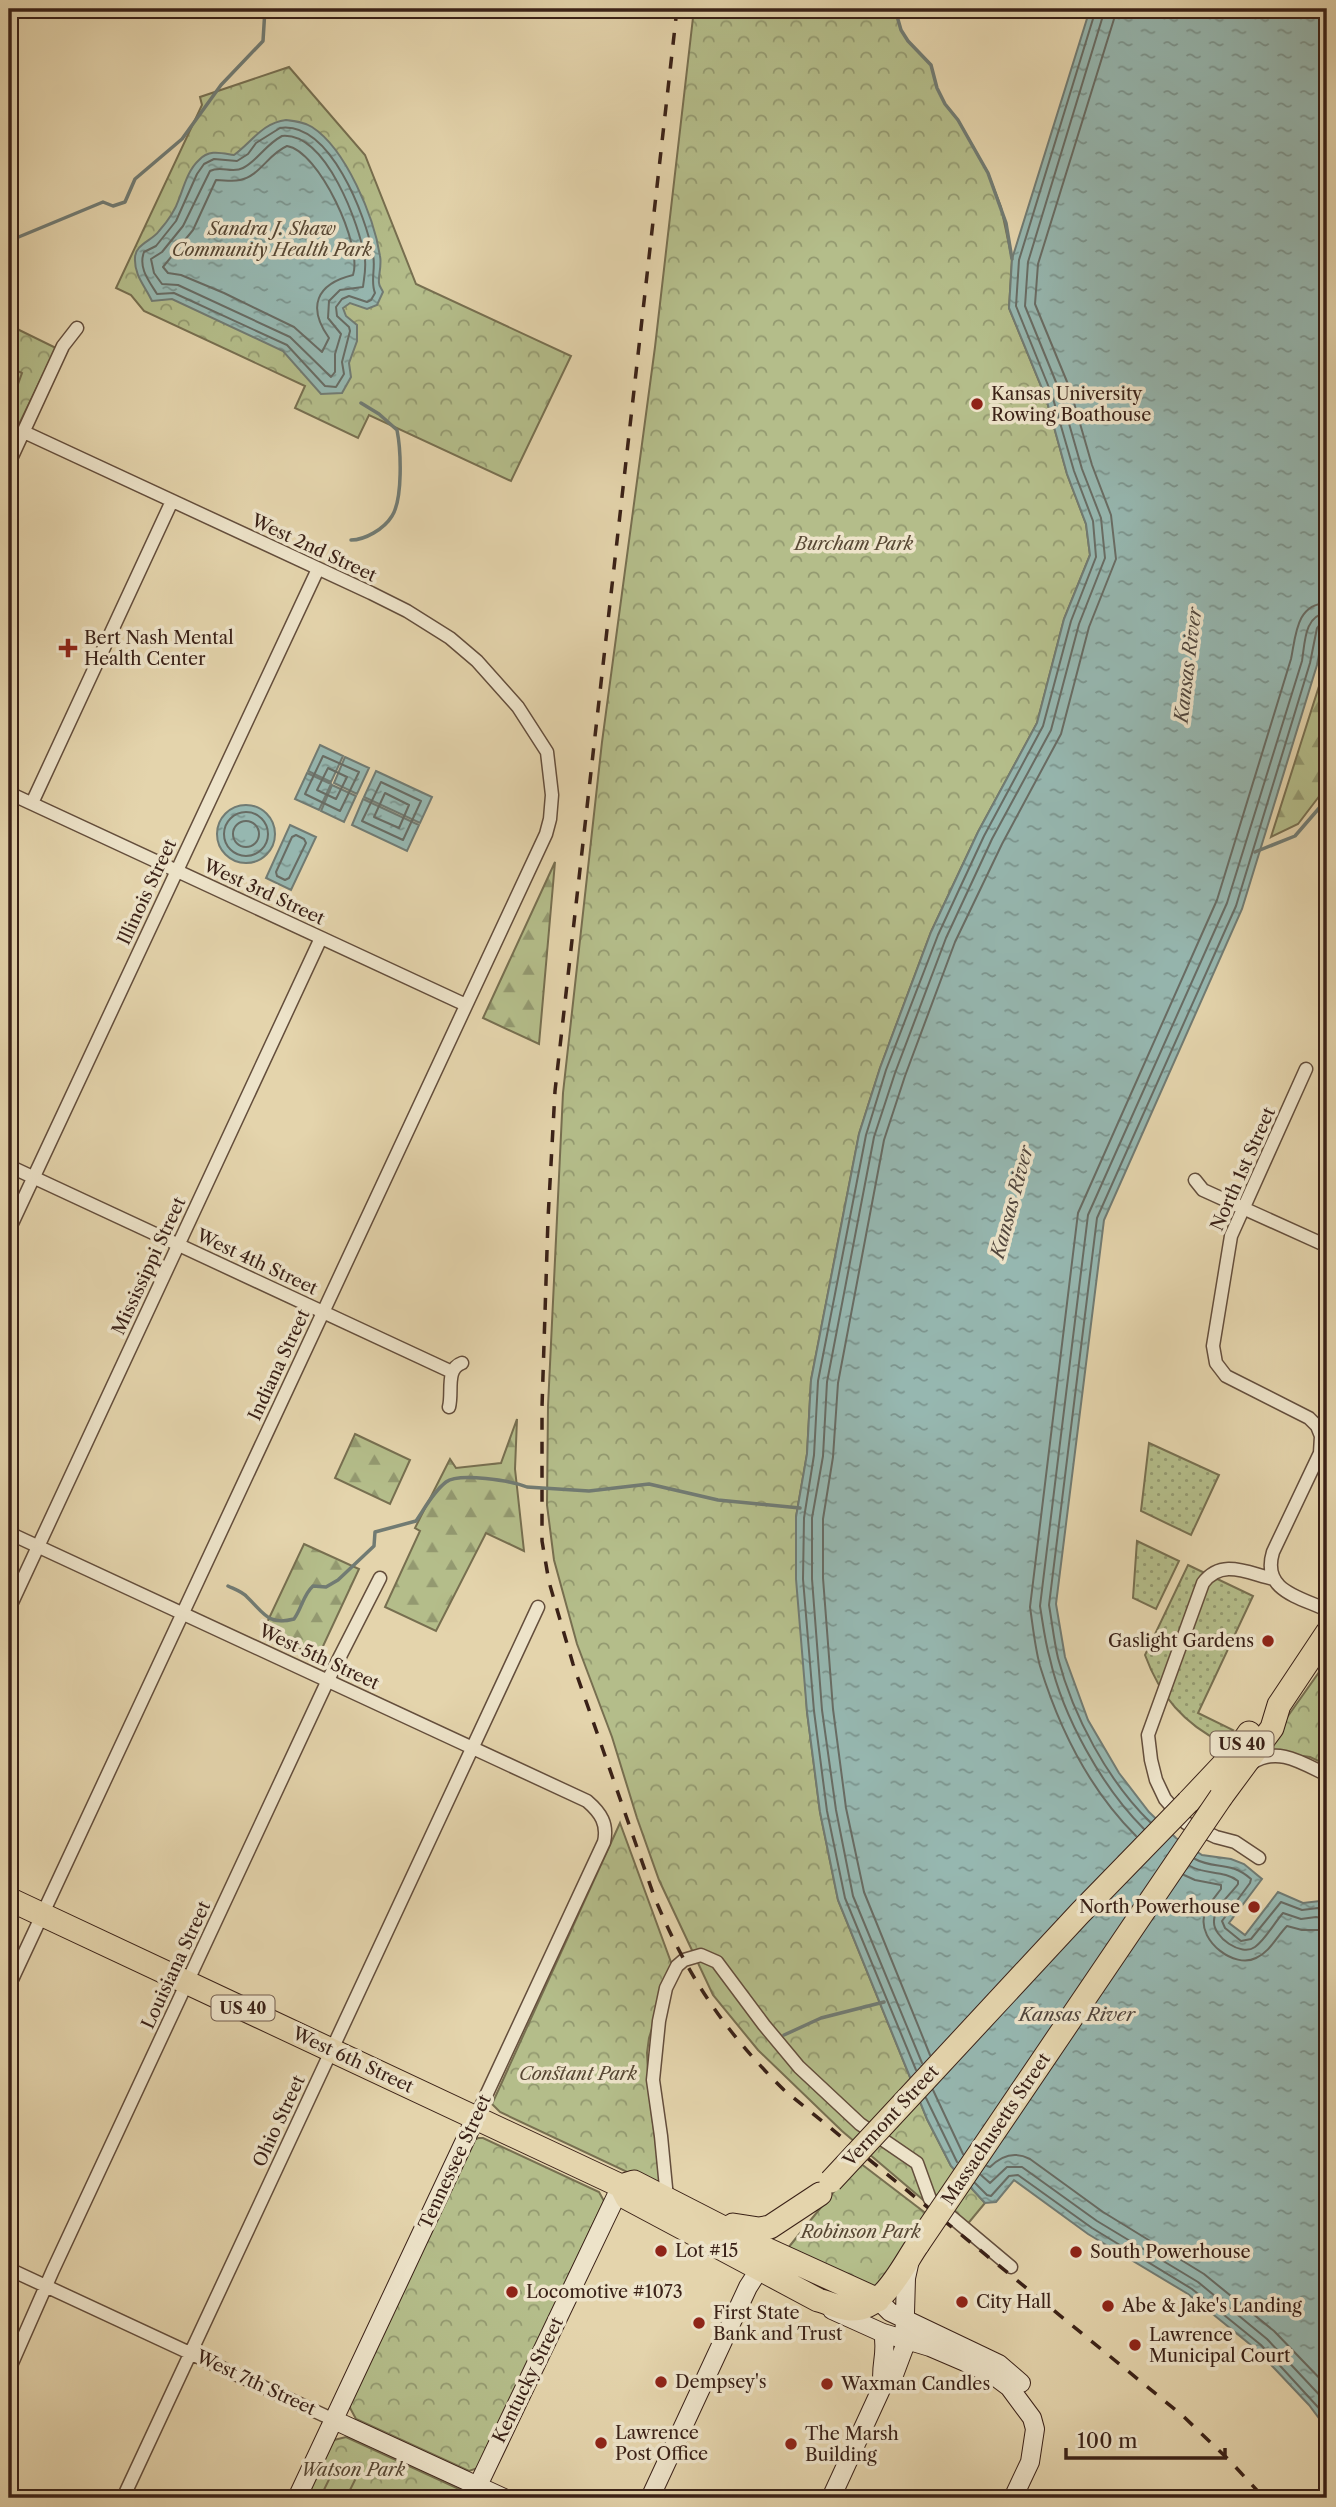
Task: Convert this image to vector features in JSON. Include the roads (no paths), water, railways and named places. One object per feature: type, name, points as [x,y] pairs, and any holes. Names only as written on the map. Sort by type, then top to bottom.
[{"type":"highway","name":"US 40","points":[[1213,1791],[1238,1774],[1272,1728],[1279,1705],[1327,1633]]},
{"type":"highway","name":"US 40","points":[[1213,1791],[1259,1720],[1279,1705]]},
{"type":"highway","name":"Vermont Street","points":[[766,2261],[826,2188],[1080,1913],[1213,1791]]},
{"type":"highway","name":"Massachusetts Street","points":[[878,2300],[915,2248],[1213,1791]]},
{"type":"highway","name":"West 6th Street","points":[[9,1899],[621,2186],[627,2198],[766,2261],[878,2300]]},
{"type":"highway","name":"West 6th Street","points":[[621,2186],[634,2182],[710,2221],[818,2300],[851,2309],[865,2308],[878,2300]]},
{"type":"highway","name":"US 40","points":[[710,2221],[766,2228],[826,2188]]},
{"type":"street","points":[[9,463],[63,346],[77,328]]},
{"type":"street","name":"West 2nd Street","points":[[23,432],[407,611],[450,638],[477,661],[519,707],[547,752]]},
{"type":"street","points":[[32,803],[172,501]]},
{"type":"street","name":"Illinois Street","points":[[9,1230],[318,569]]},
{"type":"street","name":"Indiana Street","points":[[9,1986],[546,834],[552,794],[547,752]]},
{"type":"street","name":"West 3rd Street","points":[[9,793],[466,1005]]},
{"type":"street","name":"Mississippi Street","points":[[9,1609],[321,938]]},
{"type":"street","name":"North 1st Street","points":[[1274,1579],[1271,1557],[1320,1452],[1320,1433],[1309,1418],[1232,1381],[1219,1369],[1213,1346],[1228,1247],[1306,1069]]},
{"type":"street","name":"West 4th Street","points":[[9,1166],[452,1372]]},
{"type":"street","points":[[1195,1180],[1203,1190],[1327,1246]]},
{"type":"street","points":[[449,1407],[452,1372],[455,1366],[463,1363]]},
{"type":"street","name":"West 5th Street","points":[[9,1533],[587,1801],[596,1809],[605,1824]]},
{"type":"street","points":[[1259,1858],[1235,1842],[1216,1837],[1186,1823],[1165,1799],[1156,1780],[1148,1735],[1203,1583],[1212,1572],[1224,1567],[1274,1579],[1281,1589],[1327,1610]]},
{"type":"street","name":"Louisiana Street","points":[[9,2370],[328,1680],[380,1578]]},
{"type":"street","name":"Ohio Street","points":[[123,2498],[538,1607]]},
{"type":"street","points":[[1238,1774],[1259,1758],[1275,1755],[1296,1760],[1327,1775]]},
{"type":"street","name":"Tennessee Street","points":[[297,2498],[604,1842],[605,1824]]},
{"type":"street","points":[[667,2198],[653,2080],[659,2021],[666,1988],[677,1966],[684,1960],[702,1956],[717,1962],[799,2067],[860,2124],[917,2163],[930,2199],[1011,2266]]},
{"type":"street","name":"Kentucky Street","points":[[475,2492],[621,2186]]},
{"type":"street","name":"Massachusetts Street","points":[[831,2498],[883,2385],[892,2380],[904,2348],[906,2278],[915,2248]]},
{"type":"street","name":"Vermont Street","points":[[650,2498],[744,2296],[766,2261]]},
{"type":"street","name":"West 7th Street","points":[[9,2269],[334,2420],[475,2492],[504,2498]]},
{"type":"street","name":"West 6th Street","points":[[818,2300],[836,2313],[883,2333],[930,2347],[993,2375],[1009,2387],[1032,2418],[1035,2429],[1030,2462],[1013,2498]]},
{"type":"street","name":"West 6th Street","points":[[878,2300],[890,2312],[985,2357],[1010,2372],[1025,2387],[1034,2407],[1032,2418]]},
{"type":"street","name":"Massachusetts Street","points":[[883,2333],[886,2353],[881,2376],[883,2385]]},
{"type":"water","name":"Kansas River","points":[[1090,9],[1327,9],[1327,613],[1317,665],[1242,909],[1104,1220],[1056,1604],[1065,1657],[1088,1720],[1119,1773],[1149,1812],[1176,1838],[1202,1855],[1231,1859],[1244,1864],[1262,1879],[1229,1923],[1245,1935],[1278,1892],[1303,1903],[1320,1901],[1327,1905],[1327,2429],[1309,2405],[1257,2350],[1188,2294],[1088,2234],[1014,2180],[996,2202],[985,2203],[951,2166],[927,2119],[838,1900],[820,1812],[807,1712],[796,1579],[796,1517],[807,1454],[811,1380],[859,1134],[880,1068],[931,932],[978,832],[1037,723],[1064,619],[1090,555],[1086,524],[1067,474],[1046,398],[1009,308],[1012,259]]},
{"type":"water","points":[[286,120],[312,127],[336,151],[365,204],[377,240],[381,263],[379,283],[383,292],[377,305],[367,309],[350,303],[343,308],[346,316],[357,325],[357,341],[349,363],[351,377],[342,393],[321,394],[283,351],[172,299],[152,301],[136,270],[135,258],[138,249],[168,220],[189,173],[199,160],[211,153],[234,155],[264,129]]},
{"type":"water","points":[[320,745],[343,756],[331,782],[308,771]]},
{"type":"water","points":[[345,757],[369,768],[357,794],[334,783]]},
{"type":"water","points":[[376,771],[432,797],[420,823],[364,797]]},
{"type":"water","points":[[307,773],[331,784],[319,810],[295,799]]},
{"type":"water","points":[[332,785],[356,796],[344,822],[321,811]]},
{"type":"water","points":[[363,799],[419,825],[407,851],[352,825]]},
{"type":"water","points":[[240,805],[252,805],[267,813],[275,828],[275,840],[267,855],[252,863],[240,863],[225,855],[217,840],[217,828],[225,813]]},
{"type":"water","points":[[290,825],[316,837],[291,890],[266,878]]},
{"type":"waterway","points":[[9,241],[103,202],[113,206],[125,202],[135,179],[182,139],[221,85],[263,41],[265,9]]},
{"type":"waterway","points":[[895,9],[901,30],[931,65],[937,88],[945,104],[958,120],[988,173],[1006,223],[1012,259]]},
{"type":"waterway","points":[[351,540],[368,536],[389,521],[396,508],[399,487],[397,430],[361,403]]},
{"type":"waterway","points":[[1255,852],[1295,836],[1327,799]]},
{"type":"waterway","points":[[228,1586],[243,1594],[267,1617],[278,1621],[294,1619],[313,1586],[326,1587],[338,1580],[374,1546],[375,1532],[416,1521],[433,1495],[453,1479],[498,1480],[527,1487],[589,1491],[649,1484],[718,1500],[800,1508]]},
{"type":"waterway","points":[[784,2035],[821,2018],[884,2002]]},
{"type":"railway","points":[[677,9],[555,1091],[542,1407],[542,1541],[549,1582],[573,1664],[654,1896],[679,1951],[725,2023],[784,2090],[1183,2416],[1264,2498]]},
{"type":"place","name":"Kansas University Rowing Boathouse","points":[[977,404]]},
{"type":"place","name":"Bert Nash Mental Health Center","points":[[68,648]]},
{"type":"place","name":"Gaslight Gardens","points":[[1268,1641]]},
{"type":"place","name":"North Powerhouse","points":[[1254,1907]]},
{"type":"place","name":"Lot #15","points":[[661,2251]]},
{"type":"place","name":"South Powerhouse","points":[[1076,2252]]},
{"type":"place","name":"Locomotive #1073","points":[[512,2292]]},
{"type":"place","name":"City Hall","points":[[962,2302]]},
{"type":"place","name":"Abe & Jake's Landing","points":[[1108,2306]]},
{"type":"place","name":"First State Bank and Trust","points":[[699,2323]]},
{"type":"place","name":"Lawrence Municipal Court","points":[[1135,2345]]},
{"type":"place","name":"Dempsey's","points":[[661,2382]]},
{"type":"place","name":"Waxman Candles","points":[[827,2384]]},
{"type":"place","name":"Lawrence Post Office","points":[[601,2443]]},
{"type":"place","name":"The Marsh Building","points":[[791,2444]]},
{"type":"park label","name":"Sandra J. Shaw Community Health Park","points":[[272,239]]},
{"type":"park label","name":"Burcham Park","points":[[854,544]]},
{"type":"park label","name":"Constant Park","points":[[578,2074]]},
{"type":"park label","name":"Robinson Park","points":[[861,2232]]},
{"type":"park label","name":"Watson Park","points":[[353,2470]]}]
